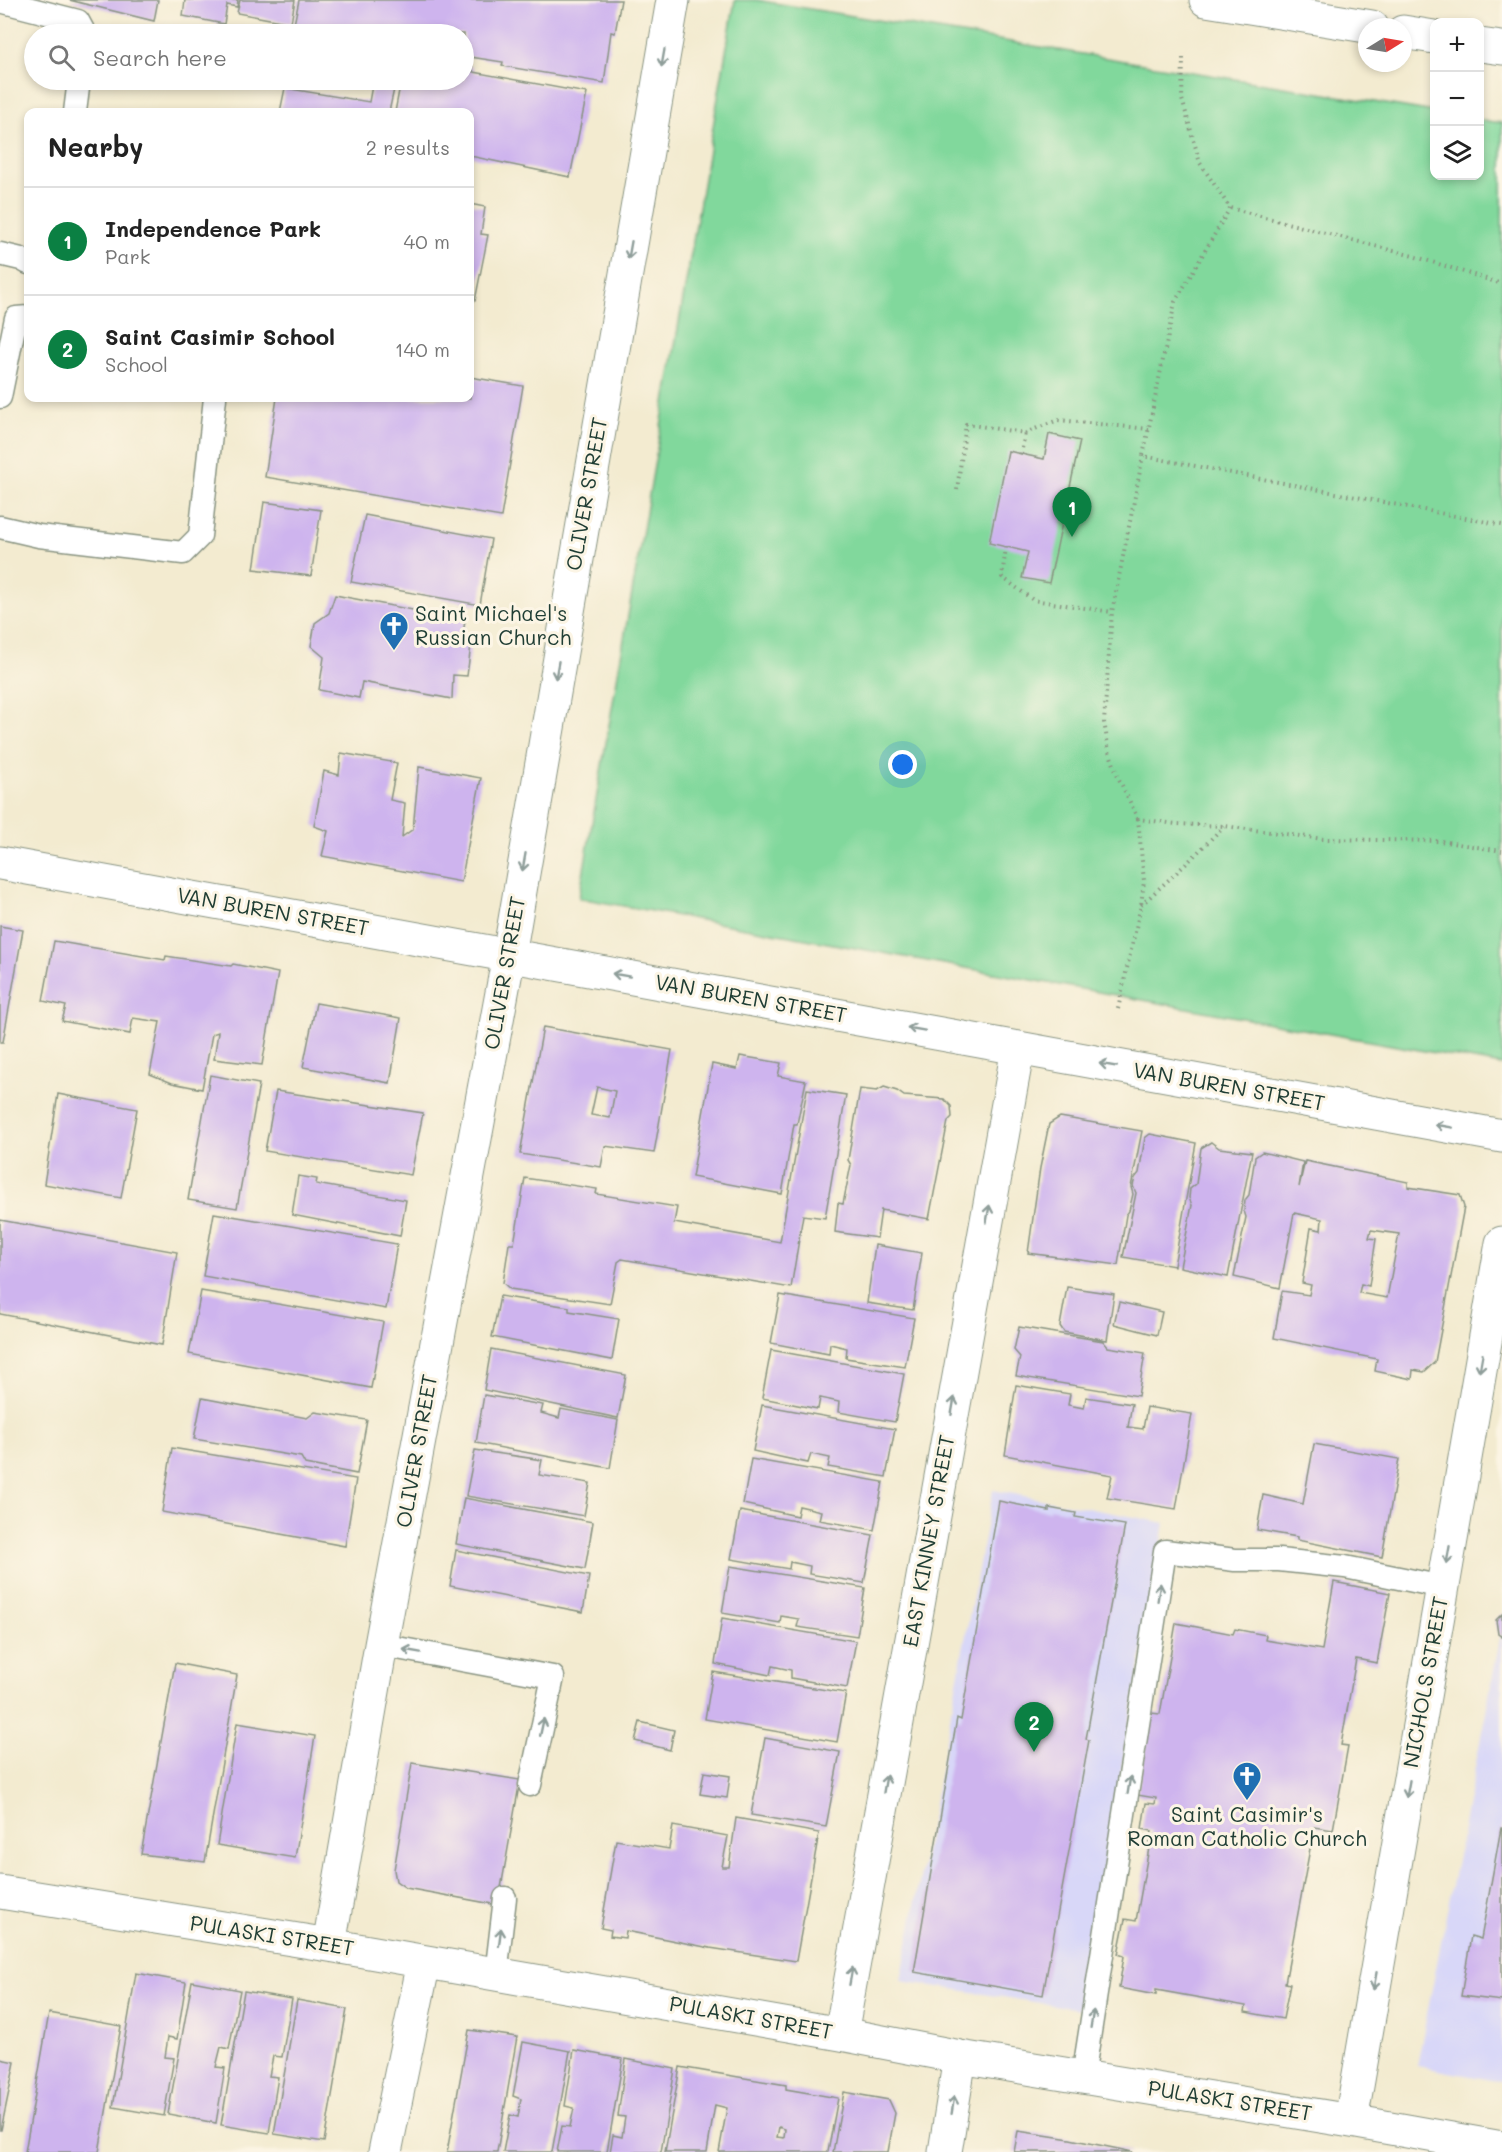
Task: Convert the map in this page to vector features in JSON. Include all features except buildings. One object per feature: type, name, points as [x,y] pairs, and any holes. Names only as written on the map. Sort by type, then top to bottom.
[{"type":"street","name":"OLIVER STREET","points":[[329,1945],[381,1645],[509,955],[673,0]]},
{"type":"street","points":[[1206,0],[1358,25]]},
{"type":"street","points":[[1412,33],[1430,36]]},
{"type":"street","points":[[1484,46],[1502,48]]},
{"type":"street","name":"VAN BUREN STREET","points":[[0,863],[1502,1136]]},
{"type":"street","name":"EAST KINNEY STREET","points":[[841,2034],[1018,1048]]},
{"type":"street","name":"NICHOLS STREET","points":[[1351,2121],[1502,1243]]},
{"type":"street","name":"PULASKI STREET","points":[[0,1892],[329,1945],[841,2034],[960,2057],[1502,2148]]},
{"type":"street","points":[[385,2152],[424,1962]]},
{"type":"street","points":[[945,2152],[960,2057]]},
{"type":"lane","points":[[0,1],[78,21],[80,24]]},
{"type":"lane","points":[[76,108],[78,90]]},
{"type":"lane","points":[[0,254],[24,261]]},
{"type":"lane","points":[[0,397],[16,318],[24,317]]},
{"type":"lane","points":[[0,527],[39,536],[183,553],[200,536],[215,402]]},
{"type":"lane","points":[[1083,2077],[1165,1551],[1235,1560],[1279,1560],[1345,1567],[1443,1587]]},
{"type":"lane","points":[[381,1645],[553,1677],[530,1785]]},
{"type":"lane","points":[[496,1975],[505,1898]]},
{"type":"path","points":[[1183,58],[1182,99],[1200,163],[1230,208],[1413,256],[1502,284]]},
{"type":"path","points":[[1118,1009],[1141,905],[1144,881],[1138,819],[1109,751],[1104,722],[1112,612],[1175,302],[1230,208]]},
{"type":"path","points":[[957,490],[966,424],[1025,433],[1058,420],[1149,429]]},
{"type":"path","points":[[1021,454],[1025,433]]},
{"type":"path","points":[[1143,456],[1502,525]]},
{"type":"path","points":[[1006,547],[1002,577],[1033,600],[1112,612]]},
{"type":"path","points":[[1138,819],[1178,824],[1224,825],[1323,839],[1440,841],[1502,851]]},
{"type":"path","points":[[1141,905],[1224,825]]},
{"type":"shaded area","points":[[993,1490],[1165,1523],[1079,2009],[901,1981]]},
{"type":"shaded area","points":[[1502,1629],[1502,2082],[1417,2066]]},
{"type":"green space","points":[[735,0],[756,0],[1430,111],[1430,180],[1484,180],[1484,121],[1502,123],[1502,1065],[579,898]]},
{"type":"place","name":"Independence Park","points":[[1072,537]]},
{"type":"place","name":"Saint Michael's Russian Church","points":[[394,652]]},
{"type":"place","name":"Saint Casimir School","points":[[1034,1752]]},
{"type":"place","name":"Saint Casimir's Roman Catholic Church","points":[[1247,1802]]}]
